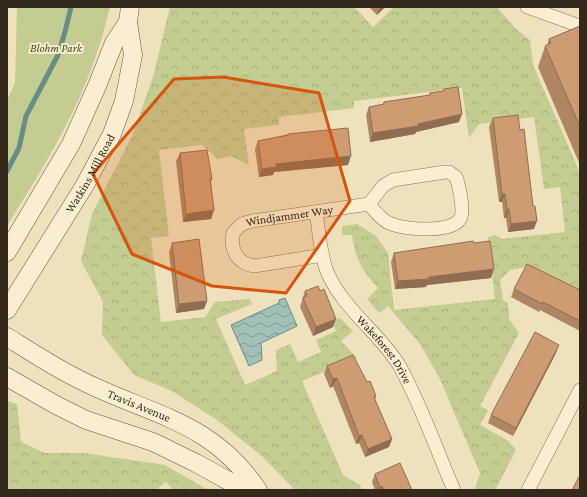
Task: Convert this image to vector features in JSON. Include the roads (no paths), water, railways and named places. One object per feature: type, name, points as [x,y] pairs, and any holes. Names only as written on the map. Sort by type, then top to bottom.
[{"type":"street","points":[[527,7],[580,26]]},
{"type":"street","name":"Watkins Mill Road","points":[[7,252],[71,144],[97,86],[114,43],[129,14]]},
{"type":"street","name":"Watkins Mill Road","points":[[7,310],[85,185],[112,134],[124,101],[133,55],[129,14]]},
{"type":"street","points":[[449,172],[456,177],[458,181],[463,211],[459,220],[452,225],[412,229],[388,223],[379,216],[369,204],[383,186],[393,180],[449,172]]},
{"type":"street","name":"Windjammer Way","points":[[323,255],[254,266],[239,260],[233,246],[233,233],[242,224],[369,204]]},
{"type":"street","name":"Wakeforest Drive","points":[[316,212],[326,269],[342,297],[385,346],[398,365],[409,385],[454,490]]},
{"type":"street","name":"Travis Avenue","points":[[7,337],[46,362],[96,388],[183,424],[210,439],[232,457],[258,490]]},
{"type":"street","points":[[7,377],[86,420],[153,442],[196,463],[245,490]]},
{"type":"street","points":[[528,490],[580,390]]},
{"type":"water","points":[[285,298],[297,326],[261,343],[262,360],[249,366],[231,325],[279,303],[279,300]]},
{"type":"waterway","points":[[7,171],[19,148],[26,116],[58,55],[71,7]]},
{"type":"park label","name":"Blohm Park","points":[[56,48]]}]
